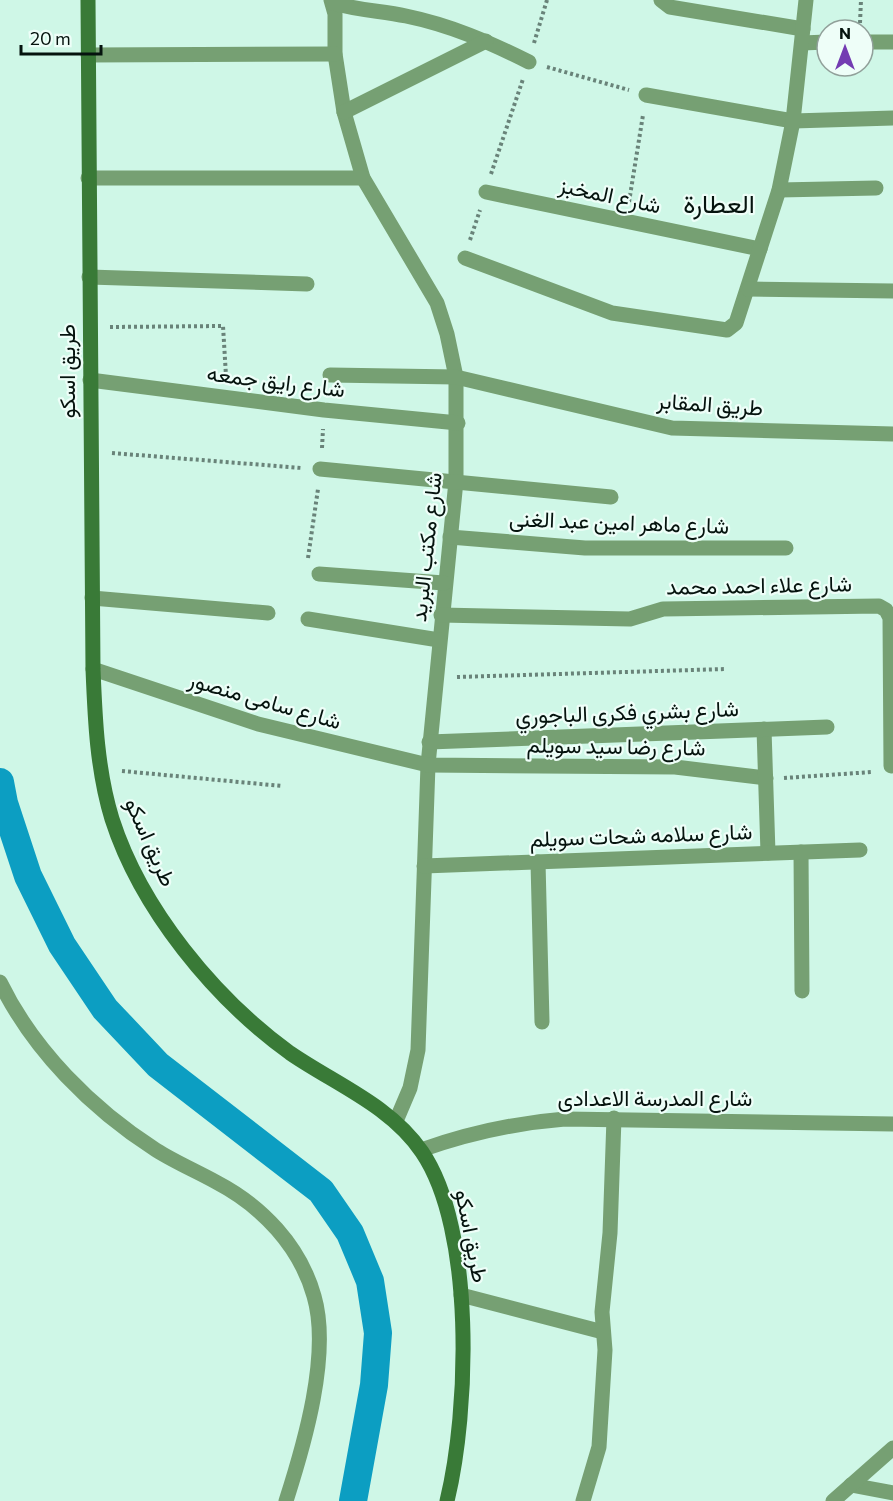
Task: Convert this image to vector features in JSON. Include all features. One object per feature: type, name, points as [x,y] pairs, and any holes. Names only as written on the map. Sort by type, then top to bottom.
[{"type":"street","name":"طريق اسكو","points":[[88,0],[93,669],[100,769],[112,820],[134,869],[161,917],[193,961],[229,1002],[270,1038],[396,1121],[421,1150],[436,1174],[446,1200],[461,1295],[464,1359],[460,1423],[447,1501]]},
{"type":"street","points":[[661,0],[670,8],[815,39]]},
{"type":"street","points":[[465,258],[612,314],[727,330],[736,323],[779,190],[793,121],[806,0]]},
{"type":"street","points":[[332,1],[406,16],[486,41],[529,62]]},
{"type":"street","name":"شارع مكتب البريد","points":[[332,1],[335,54],[344,112],[363,178],[437,303],[447,334],[456,377],[458,423],[456,482],[429,742],[418,1050],[410,1088],[396,1121]]},
{"type":"street","points":[[344,112],[486,41]]},
{"type":"street","points":[[875,42],[893,42]]},
{"type":"street","points":[[88,55],[335,54]]},
{"type":"street","points":[[646,95],[793,121],[893,118]]},
{"type":"street","points":[[88,178],[363,178]]},
{"type":"street","points":[[779,190],[876,188]]},
{"type":"street","name":"شارع المخبز","points":[[486,192],[760,249]]},
{"type":"street","points":[[89,277],[307,284]]},
{"type":"street","points":[[748,289],[893,291]]},
{"type":"street","name":"طريق المقابر","points":[[330,375],[456,377],[672,428],[893,434]]},
{"type":"street","name":"شارع رايق جمعه","points":[[90,380],[324,410],[458,423]]},
{"type":"street","points":[[320,469],[611,497]]},
{"type":"street","name":"شارع ماهر امين عبد الغنى","points":[[450,537],[585,548],[786,548]]},
{"type":"street","points":[[319,574],[444,584]]},
{"type":"street","points":[[92,598],[268,613]]},
{"type":"street","name":"شارع علاء احمد محمد","points":[[441,615],[630,619],[672,608],[879,606],[886,610],[890,618],[891,766]]},
{"type":"street","points":[[308,619],[439,640]]},
{"type":"street","name":"شارع سامى منصور","points":[[93,669],[258,724],[428,765]]},
{"type":"street","name":"شارع بشري فكرى الباجوري","points":[[429,742],[827,727]]},
{"type":"street","points":[[764,729],[768,853]]},
{"type":"street","name":"شارع رضا سيد سويلم","points":[[428,765],[675,767],[766,778]]},
{"type":"street","name":"شارع سلامه شحات سويلم","points":[[424,866],[860,849]]},
{"type":"street","points":[[801,852],[802,991]]},
{"type":"street","points":[[538,862],[542,1022]]},
{"type":"street","points":[[0,982],[9,1000],[50,1058],[100,1108],[156,1151],[219,1183],[261,1213],[285,1237],[303,1266],[315,1297],[320,1331],[304,1445],[286,1501]]},
{"type":"street","points":[[583,1501],[599,1447],[605,1350],[602,1312],[610,1233],[614,1118]]},
{"type":"street","name":"شارع المدرسة الاعدادى","points":[[421,1150],[468,1134],[516,1123],[614,1118],[893,1124]]},
{"type":"street","points":[[461,1295],[603,1332]]},
{"type":"street","points":[[832,1501],[893,1448]]},
{"type":"street","points":[[851,1485],[893,1494]]},
{"type":"street","points":[[885,1501],[893,1494]]},
{"type":"path","points":[[465,258],[548,0]]},
{"type":"path","points":[[860,18],[861,0]]},
{"type":"path","points":[[529,62],[646,95],[626,221]]},
{"type":"path","points":[[89,327],[223,326],[227,398]]},
{"type":"path","points":[[319,574],[308,568],[307,561],[320,469],[324,410]]},
{"type":"path","points":[[90,451],[320,469]]},
{"type":"path","points":[[436,678],[726,669]]},
{"type":"path","points":[[766,778],[885,772],[891,766]]},
{"type":"path","points":[[100,769],[282,786]]},
{"type":"waterway","points":[[0,782],[4,803],[28,876],[62,945],[105,1009],[158,1065],[321,1191],[350,1233],[370,1281],[378,1333],[374,1385],[353,1501]]},
{"type":"district","name":"العطارة","points":[[719,204]]}]
